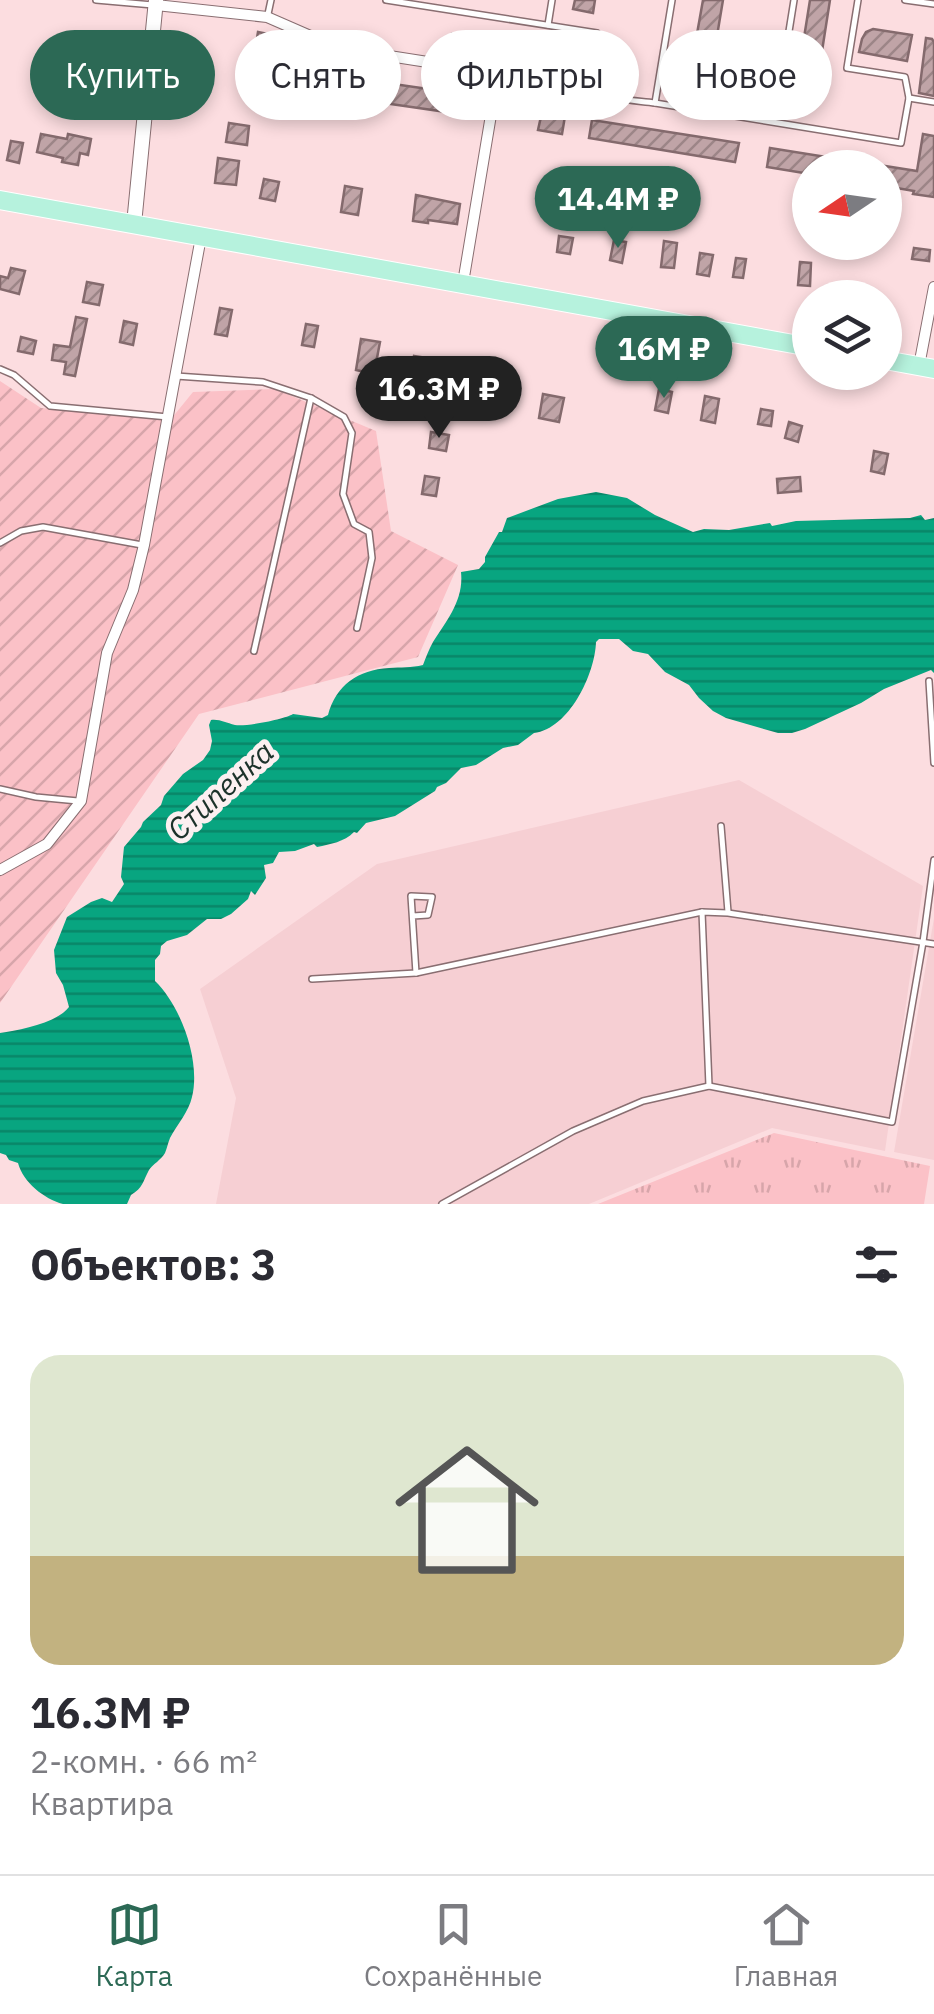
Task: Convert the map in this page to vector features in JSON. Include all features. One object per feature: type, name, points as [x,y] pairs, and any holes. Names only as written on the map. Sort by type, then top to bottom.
[{"type":"main road","points":[[0,200],[792,344]]},
{"type":"street","points":[[134,224],[156,2],[268,18],[338,48],[498,73],[462,283]]},
{"type":"street","points":[[0,870],[47,844],[81,802],[107,652],[133,590],[144,546],[201,236]]},
{"type":"street","points":[[926,368],[934,287]]},
{"type":"lane","points":[[96,0],[156,2]]},
{"type":"lane","points":[[268,18],[271,0]]},
{"type":"lane","points":[[386,0],[436,4],[601,36],[601,87],[615,96],[901,143],[909,98],[906,77],[846,68],[858,0]]},
{"type":"lane","points":[[548,25],[552,0]]},
{"type":"lane","points":[[655,104],[672,0]]},
{"type":"lane","points":[[789,30],[794,0]]},
{"type":"lane","points":[[906,0],[934,4]]},
{"type":"lane","points":[[909,98],[934,102]]},
{"type":"lane","points":[[0,370],[14,375],[50,406],[168,417]]},
{"type":"lane","points":[[176,376],[263,382],[311,398],[344,417],[352,433],[343,494],[354,524],[369,532],[372,558],[356,628]]},
{"type":"lane","points":[[254,651],[311,398]]},
{"type":"lane","points":[[0,543],[21,531],[42,527],[144,546]]},
{"type":"lane","points":[[929,681],[934,763]]},
{"type":"lane","points":[[0,789],[81,802]]},
{"type":"lane","points":[[721,826],[728,913]]},
{"type":"lane","points":[[442,1204],[573,1131],[643,1102],[708,1086],[892,1122],[934,860]]},
{"type":"lane","points":[[413,916],[428,916],[432,897],[412,896],[413,916],[416,973]]},
{"type":"lane","points":[[702,912],[708,1086]]},
{"type":"lane","points":[[312,980],[416,973],[702,912],[934,944]]},
{"type":"shaded area","points":[[739,780],[923,886],[885,1151],[772,1128],[589,1204],[216,1204],[236,1098],[200,989],[377,864]]},
{"type":"shaded area","points":[[934,918],[934,1160],[894,1152]]},
{"type":"green space","points":[[0,381],[41,408],[171,419],[193,392],[275,389],[376,431],[391,531],[458,565],[418,657],[199,714],[0,1003]]},
{"type":"green space","points":[[774,1133],[930,1166],[924,1204],[598,1204]]},
{"type":"water","name":"Стипенка","points":[[596,492],[627,498],[693,532],[796,521],[921,515],[925,520],[934,518],[934,673],[931,670],[884,689],[805,729],[778,733],[726,718],[713,711],[689,685],[665,672],[648,654],[633,651],[619,639],[599,639],[585,684],[558,722],[476,765],[461,768],[435,791],[395,816],[366,823],[357,833],[337,842],[279,852],[273,863],[264,865],[266,878],[255,895],[251,891],[231,914],[207,919],[187,935],[161,946],[155,960],[155,981],[181,1019],[194,1067],[186,1113],[165,1153],[127,1204],[63,1204],[35,1189],[18,1163],[0,1153],[0,1033],[47,1021],[69,1007],[56,973],[54,950],[67,917],[102,898],[112,902],[124,884],[124,847],[183,774],[210,750],[211,720],[240,725],[293,714],[322,718],[328,715],[343,687],[358,676],[378,669],[423,665],[457,601],[461,572],[479,569],[485,562],[507,518],[558,499]]},
{"type":"building","points":[[575,0],[595,0],[593,13],[573,9]]},
{"type":"building","points":[[703,0],[723,0],[718,30],[698,30]]},
{"type":"building","points":[[810,0],[830,0],[825,30],[805,30]]},
{"type":"building","points":[[873,29],[912,35],[907,61],[859,52],[866,32]]},
{"type":"building","points":[[926,38],[934,42],[934,96],[919,93]]},
{"type":"building","points":[[401,85],[421,88],[421,108],[401,105]]},
{"type":"building","points":[[540,120],[564,120],[562,134],[538,130]]},
{"type":"building","points":[[592,120],[739,143],[735,162],[589,138]]},
{"type":"building","points":[[229,123],[249,126],[247,145],[226,142]]},
{"type":"building","points":[[41,134],[91,139],[88,155],[80,153],[78,165],[37,152]]},
{"type":"building","points":[[923,134],[934,136],[934,197],[902,189],[902,169],[917,171]]},
{"type":"building","points":[[11,141],[23,143],[19,163],[7,160]]},
{"type":"building","points":[[770,148],[792,152],[792,171],[767,167]]},
{"type":"building","points":[[218,158],[239,161],[236,185],[215,183]]},
{"type":"building","points":[[264,179],[279,182],[275,201],[260,198]]},
{"type":"building","points":[[345,186],[362,189],[358,215],[341,212]]},
{"type":"building","points":[[416,195],[460,204],[457,224],[413,221]]},
{"type":"building","points":[[559,236],[573,238],[570,254],[557,252]]},
{"type":"building","points":[[614,240],[626,242],[622,263],[610,260]]},
{"type":"building","points":[[664,241],[677,243],[674,268],[661,267]]},
{"type":"building","points":[[914,248],[930,250],[929,261],[912,259]]},
{"type":"building","points":[[700,253],[713,255],[709,276],[697,274]]},
{"type":"building","points":[[736,258],[746,259],[743,278],[733,277]]},
{"type":"building","points":[[800,262],[811,263],[810,280],[798,280]]},
{"type":"building","points":[[11,268],[25,271],[19,294],[0,289],[0,276],[8,278]]},
{"type":"building","points":[[87,282],[103,285],[99,305],[83,302]]},
{"type":"building","points":[[220,308],[232,310],[227,336],[215,334]]},
{"type":"building","points":[[76,317],[87,319],[75,376],[64,374],[66,362],[52,360],[54,345],[70,347]]},
{"type":"building","points":[[124,321],[137,324],[133,345],[120,342]]},
{"type":"building","points":[[306,324],[318,326],[314,347],[302,345]]},
{"type":"building","points":[[21,337],[36,341],[33,354],[18,351]]},
{"type":"building","points":[[361,339],[380,342],[374,374],[356,370]]},
{"type":"building","points":[[414,356],[427,358],[422,383],[409,380]]},
{"type":"building","points":[[451,360],[470,363],[467,382],[447,378]]},
{"type":"building","points":[[481,384],[496,387],[492,409],[477,407]]},
{"type":"building","points":[[659,389],[672,392],[668,413],[655,410]]},
{"type":"building","points":[[543,394],[564,398],[559,422],[539,418]]},
{"type":"building","points":[[705,396],[719,399],[715,423],[701,420]]},
{"type":"building","points":[[761,409],[773,411],[771,426],[758,424]]},
{"type":"building","points":[[789,422],[802,426],[798,442],[785,438]]},
{"type":"building","points":[[431,432],[449,435],[446,451],[429,448]]},
{"type":"building","points":[[874,451],[888,454],[884,474],[871,471]]},
{"type":"building","points":[[425,476],[439,478],[436,496],[422,494]]},
{"type":"building","points":[[800,477],[801,491],[778,493],[777,479]]}]
